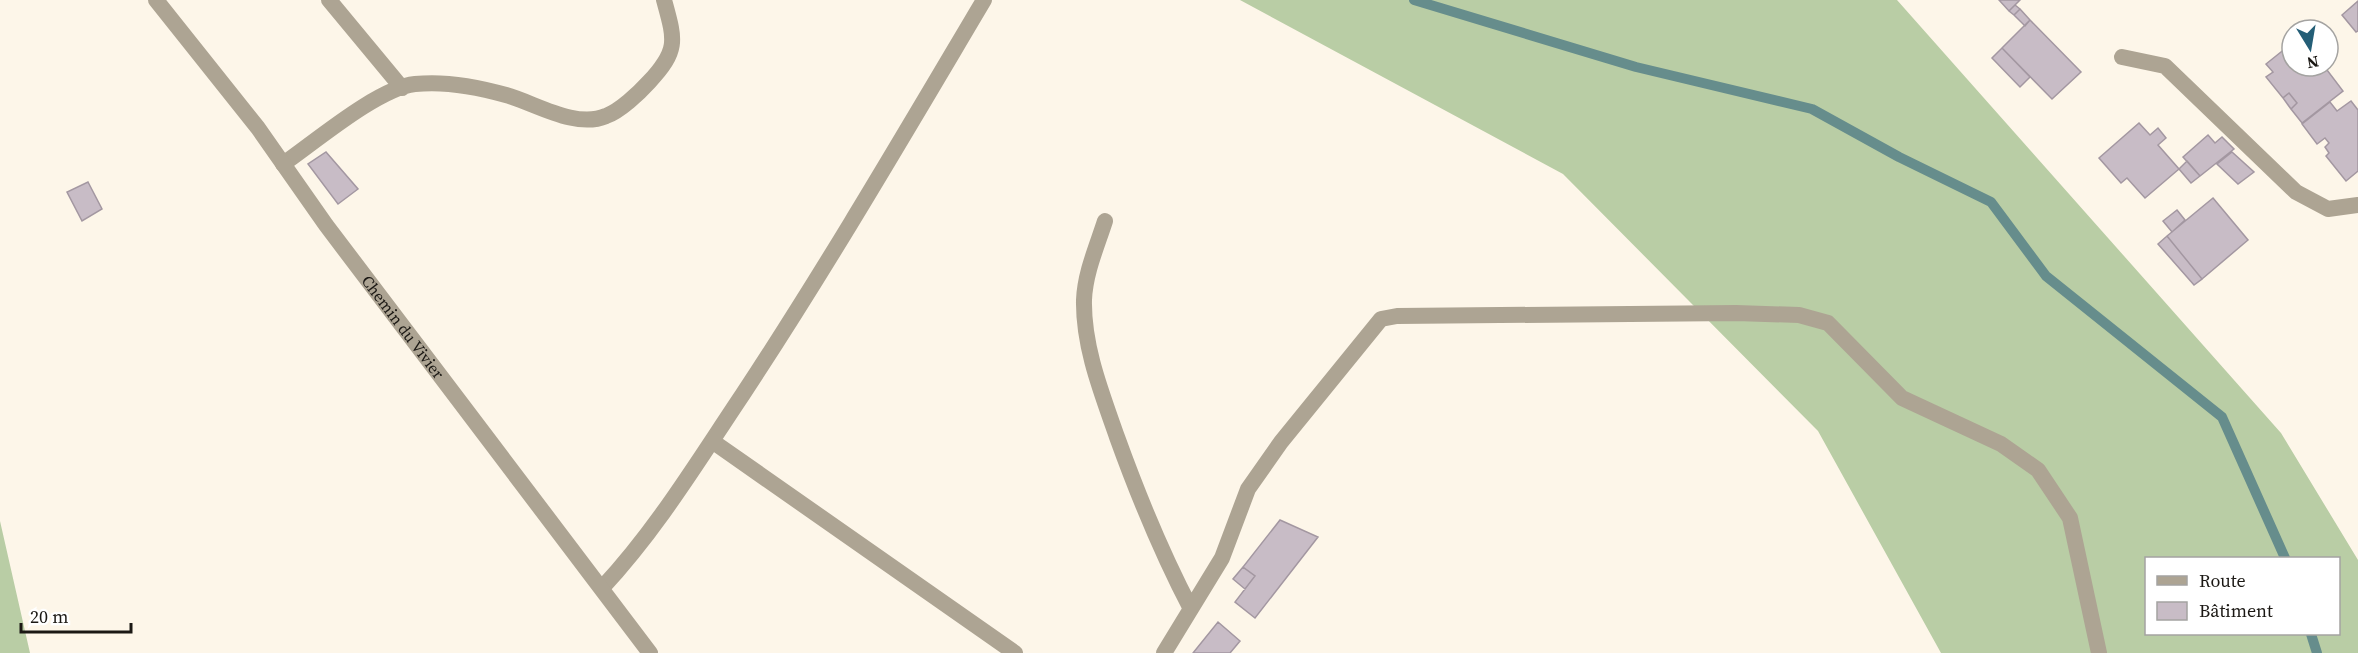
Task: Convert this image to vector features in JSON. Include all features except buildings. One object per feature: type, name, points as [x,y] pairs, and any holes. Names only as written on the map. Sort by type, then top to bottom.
[{"type":"street","name":"Chemin du Vivier","points":[[156,0],[284,164],[326,225],[650,653]]},
{"type":"street","points":[[329,0],[402,88]]},
{"type":"street","points":[[284,164],[374,100],[412,84],[440,83],[504,94],[565,115],[589,120],[607,116],[644,88],[667,63],[674,41],[664,0]]},
{"type":"street","points":[[602,588],[637,550],[820,277],[984,0]]},
{"type":"street","points":[[2122,57],[2165,66],[2296,192],[2328,209],[2358,205]]},
{"type":"street","points":[[1105,220],[1089,271],[1084,300],[1087,339],[1098,384],[1150,526],[1191,609]]},
{"type":"street","points":[[1164,653],[1222,558],[1248,489],[1281,442],[1381,319],[1397,316],[1736,313],[1799,315],[1827,323],[1902,398],[2001,444],[2038,470],[2070,518],[2098,653]]},
{"type":"street","points":[[712,441],[1015,653]]},
{"type":"green space","points":[[1240,0],[1897,0],[2281,433],[2358,560],[2358,653],[1941,653],[1818,431],[1563,174]]},
{"type":"green space","points":[[0,521],[30,653],[0,653]]},
{"type":"waterway","points":[[1414,0],[1636,67],[1812,109],[1899,157],[1991,202],[2046,276],[2222,417],[2285,557]]},
{"type":"waterway","points":[[2311,635],[2317,653]]}]
